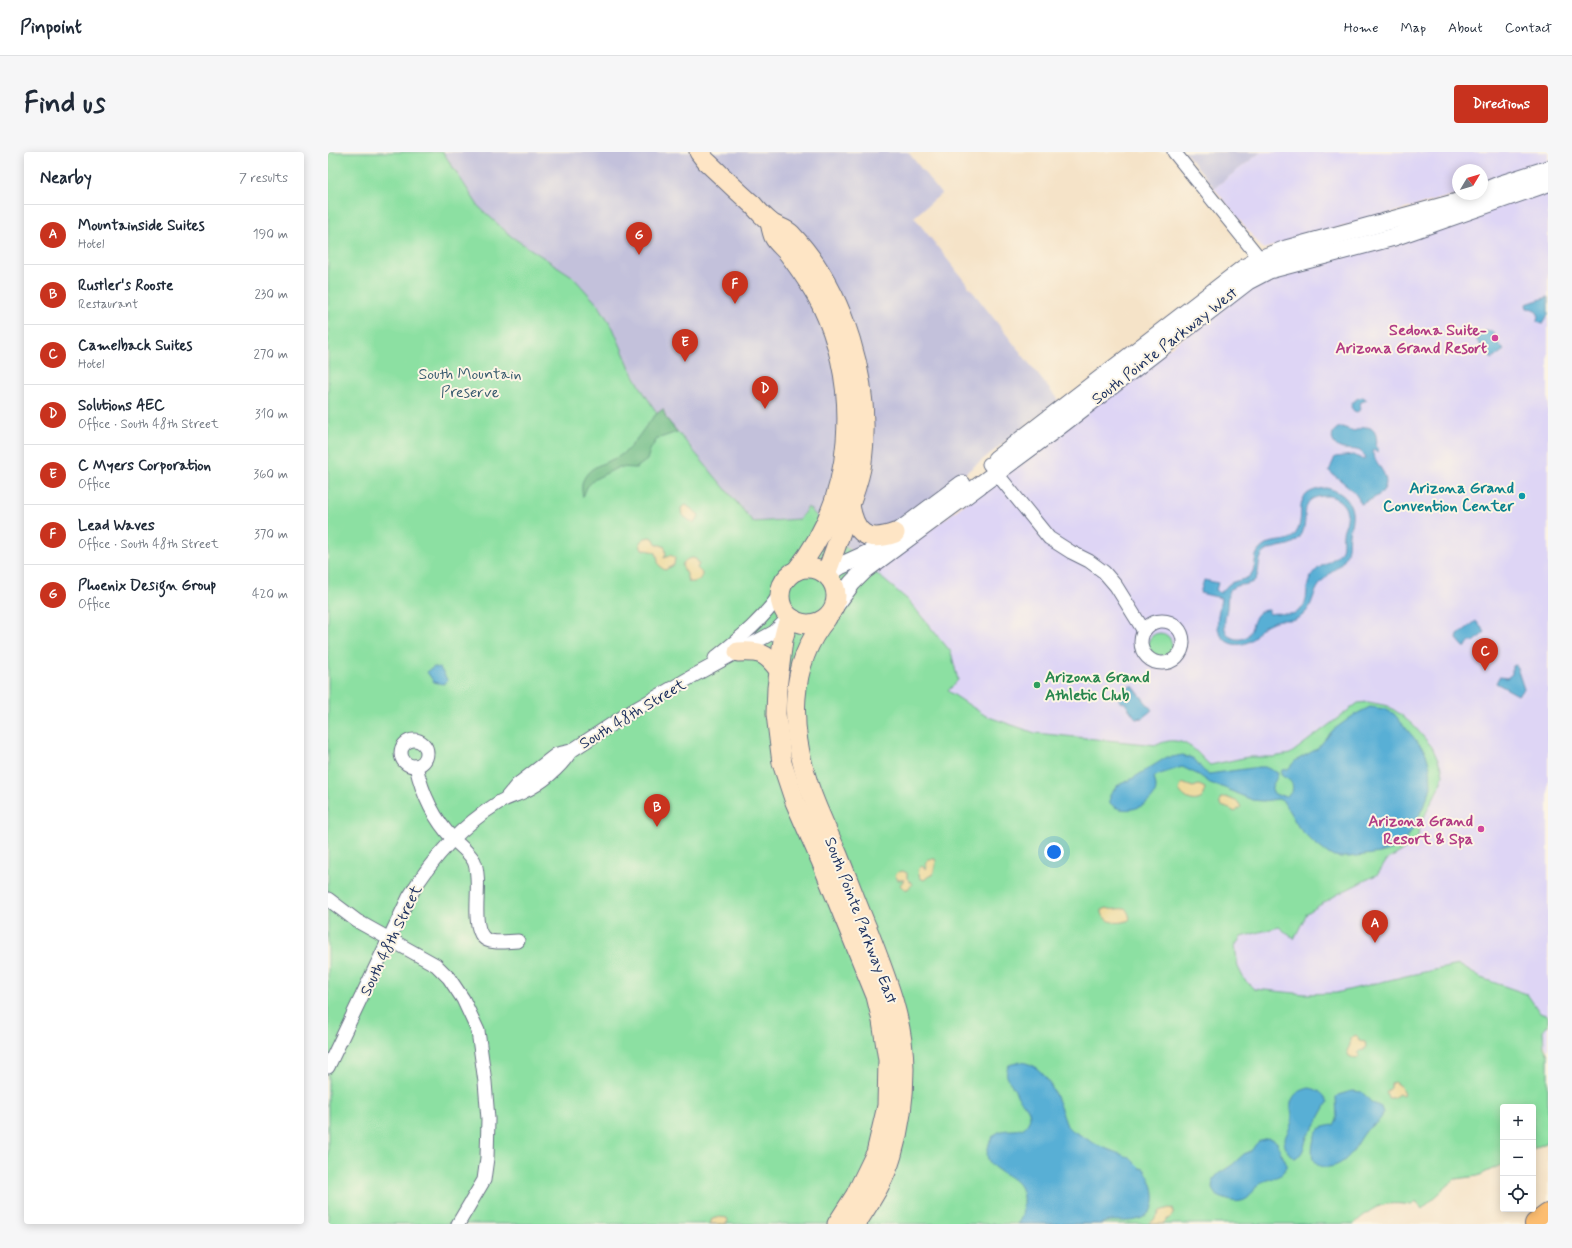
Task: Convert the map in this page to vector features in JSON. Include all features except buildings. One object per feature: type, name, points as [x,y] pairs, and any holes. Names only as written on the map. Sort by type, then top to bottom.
[{"type":"highway","points":[[1536,1224],[1548,1215]]},
{"type":"main road","points":[[699,152],[770,222],[790,232],[830,289],[851,341],[860,380],[863,442],[862,462],[857,487],[827,575]]},
{"type":"main road","points":[[770,222],[774,237],[800,269],[821,304],[837,349],[846,393],[847,435],[840,482],[818,539],[808,556],[796,571],[785,580],[780,594],[784,610],[791,618],[803,624],[816,623],[831,612],[836,593],[832,580],[827,575],[812,568],[804,568],[796,571]]},
{"type":"main road","points":[[850,506],[852,520],[859,529],[868,536],[877,538],[895,533]]},
{"type":"main road","name":"South Pointe Parkway East","points":[[831,612],[810,640],[803,655],[800,667],[795,706],[799,746],[808,784],[815,804],[838,855],[872,967]]},
{"type":"main road","name":"South Pointe Parkway East","points":[[791,618],[786,628],[778,669],[776,714],[778,740],[784,768],[795,802],[821,860],[883,992],[897,1011],[903,1050],[904,1068],[902,1109],[892,1156],[874,1197],[856,1224]]},
{"type":"main road","points":[[738,652],[752,651],[763,654],[772,661],[778,669]]},
{"type":"main road","name":"South Pointe Parkway East","points":[[837,1224],[855,1196],[876,1153],[887,1106],[888,1060],[882,1021],[883,992]]},
{"type":"street","points":[[1174,152],[1265,265]]},
{"type":"street","points":[[1488,189],[1548,169]]},
{"type":"street","name":"South Pointe Parkway West","points":[[1265,265],[1394,237],[1548,183]]},
{"type":"street","name":"South Pointe Parkway West","points":[[831,612],[852,583],[865,570],[993,468],[1248,281],[1265,265],[1286,249],[1461,200]]},
{"type":"street","points":[[993,468],[1049,538],[1070,552],[1089,561],[1104,572],[1116,586],[1144,631]]},
{"type":"street","name":"South Pointe Parkway West","points":[[827,575],[840,566],[871,552],[895,533],[993,468]]},
{"type":"street","name":"South 48th Street","points":[[693,676],[755,625],[772,606],[780,594]]},
{"type":"street","name":"South 48th Street","points":[[328,1067],[354,1016],[408,897],[437,856],[453,839],[478,816],[507,797],[529,774],[557,754],[571,751],[629,713],[774,632],[791,618]]},
{"type":"street","points":[[416,766],[421,786],[429,805],[453,839],[466,851],[474,862],[477,884],[477,921],[479,930],[483,937],[489,941],[518,941]]},
{"type":"street","points":[[328,899],[357,921],[436,965],[448,978],[463,999],[478,1031],[488,1119],[487,1158],[484,1180],[458,1224]]},
{"type":"shaded area","points":[[443,152],[908,152],[941,194],[914,217],[1058,400],[930,501],[865,564],[808,508],[800,519],[753,522],[666,418],[663,409],[657,413],[630,367],[613,328],[572,276],[512,237],[479,207]]},
{"type":"shaded area","points":[[1185,152],[1261,152],[1214,188]]},
{"type":"shaded area","points":[[1261,152],[1548,152],[1548,166],[1488,186],[1488,164],[1452,164],[1452,196],[1263,249],[1214,188]]},
{"type":"shaded area","points":[[1548,188],[1548,1051],[1542,1040],[1338,1002],[1244,991],[1229,939],[1324,903],[1345,889],[1378,874],[1385,862],[1292,759],[1208,769],[1137,759],[815,785],[851,590],[1261,279]]},
{"type":"green space","name":"South Mountain Preserve","points":[[328,152],[443,152],[479,207],[512,237],[572,276],[599,306],[613,328],[630,368],[657,413],[649,424],[666,418],[753,522],[800,519],[808,507],[851,552],[908,600],[951,652],[958,680],[948,691],[986,716],[1035,733],[1157,745],[1168,741],[1184,743],[1193,749],[1210,765],[1248,757],[1273,757],[1290,754],[1358,703],[1368,702],[1388,706],[1400,714],[1414,726],[1432,747],[1442,769],[1443,776],[1421,823],[1418,836],[1404,850],[1387,860],[1378,874],[1338,894],[1307,913],[1294,939],[1279,927],[1241,937],[1235,946],[1238,967],[1244,979],[1254,989],[1305,994],[1336,993],[1459,965],[1481,978],[1527,994],[1540,1013],[1548,1016],[1548,1026],[1543,1030],[1544,1047],[1548,1055],[1548,1142],[1536,1148],[1536,1104],[1500,1104],[1500,1165],[1478,1176],[1455,1179],[1422,1209],[1416,1201],[1412,1205],[1386,1204],[1368,1212],[1354,1224],[328,1224]]},
{"type":"green space","points":[[663,409],[666,418],[677,432],[657,439],[650,450],[647,460],[636,468],[619,467],[595,479],[587,487],[583,497],[582,485],[587,474],[599,465],[624,453],[648,423]]},
{"type":"green space","points":[[1160,633],[1168,637],[1172,645],[1168,653],[1160,657],[1152,653],[1148,645],[1152,637]]},
{"type":"sand","points":[[686,505],[699,516],[693,523],[682,515],[681,508]]},
{"type":"sand","points":[[650,537],[654,539],[657,545],[665,547],[666,553],[664,558],[671,555],[675,558],[674,565],[665,570],[660,567],[656,553],[641,548],[640,542],[645,538]]},
{"type":"sand","points":[[693,558],[696,559],[699,564],[697,568],[702,575],[698,580],[689,582],[687,574],[682,566],[686,560]]},
{"type":"sand","points":[[1182,783],[1193,787],[1199,785],[1205,788],[1202,798],[1199,800],[1192,800],[1186,798],[1179,790]]},
{"type":"sand","points":[[1226,797],[1238,802],[1241,807],[1235,812],[1220,805],[1221,798]]},
{"type":"sand","points":[[929,859],[935,859],[936,861],[933,875],[924,880],[920,878],[918,870],[922,866],[926,869],[927,867],[925,863]]},
{"type":"sand","points":[[903,871],[907,873],[907,878],[912,884],[908,889],[904,889],[900,885],[904,880],[898,880],[895,875],[898,872]]},
{"type":"sand","points":[[1107,908],[1127,910],[1130,919],[1123,922],[1109,921],[1103,915],[1102,910]]},
{"type":"sand","points":[[1356,1035],[1359,1041],[1365,1042],[1366,1046],[1364,1050],[1359,1051],[1359,1057],[1356,1059],[1349,1056],[1347,1051],[1350,1045],[1350,1038]]},
{"type":"sand","points":[[1394,1082],[1401,1087],[1404,1095],[1402,1096],[1399,1094],[1393,1098],[1388,1098],[1386,1092],[1391,1088],[1391,1083]]},
{"type":"sand","points":[[1169,1208],[1173,1209],[1174,1212],[1172,1216],[1163,1224],[1149,1224],[1157,1217],[1160,1211]]},
{"type":"sand","points":[[720,1217],[727,1218],[728,1221],[726,1224],[710,1224],[712,1219]]},
{"type":"water","points":[[1548,297],[1548,314],[1543,324],[1537,322],[1538,314],[1534,309],[1527,308],[1526,304]]},
{"type":"water","points":[[1486,331],[1492,331],[1495,336],[1494,339],[1504,350],[1492,359],[1477,341],[1478,337]]},
{"type":"water","points":[[1363,397],[1367,400],[1361,402],[1361,409],[1357,412],[1354,411],[1351,407],[1352,403],[1358,398]]},
{"type":"water","points":[[1342,427],[1354,431],[1364,427],[1371,428],[1375,433],[1377,440],[1376,447],[1379,450],[1377,452],[1373,450],[1372,452],[1383,472],[1386,479],[1386,484],[1381,493],[1361,504],[1351,489],[1329,471],[1335,457],[1353,455],[1364,460],[1366,457],[1360,451],[1341,448],[1335,444],[1332,435],[1335,430]]},
{"type":"water","points":[[1326,488],[1332,489],[1346,498],[1351,507],[1352,521],[1349,532],[1348,549],[1345,558],[1340,565],[1320,584],[1315,592],[1309,608],[1300,617],[1292,620],[1278,620],[1269,624],[1263,627],[1250,641],[1243,644],[1234,644],[1226,641],[1222,637],[1218,628],[1221,598],[1200,593],[1204,580],[1218,583],[1216,590],[1220,593],[1229,584],[1250,576],[1254,569],[1257,552],[1260,549],[1272,542],[1289,539],[1296,533],[1299,526],[1303,499],[1307,494],[1314,490]],"holes":[[[1317,497],[1333,497],[1340,501],[1347,511],[1347,520],[1343,532],[1342,549],[1336,557],[1320,567],[1314,573],[1309,581],[1303,607],[1293,614],[1270,614],[1269,610],[1262,611],[1257,615],[1248,636],[1243,639],[1231,637],[1226,631],[1225,626],[1230,590],[1235,587],[1249,584],[1255,580],[1258,573],[1260,558],[1265,552],[1273,548],[1289,545],[1296,541],[1302,534],[1305,512],[1310,500]]]},
{"type":"water","points":[[1476,621],[1485,632],[1474,642],[1470,642],[1466,647],[1464,647],[1457,639],[1458,635]]},
{"type":"water","points":[[1516,665],[1524,689],[1518,695],[1496,683],[1499,677],[1507,678],[1512,674],[1512,666]]},
{"type":"water","points":[[434,667],[440,668],[448,681],[443,684],[434,682],[427,672]]},
{"type":"water","points":[[1132,685],[1152,710],[1141,719],[1140,717],[1137,720],[1124,702],[1122,703],[1119,700],[1121,698],[1119,695]]},
{"type":"water","points":[[1370,707],[1385,709],[1394,714],[1425,751],[1430,767],[1431,787],[1413,829],[1400,845],[1390,850],[1380,853],[1349,857],[1330,855],[1314,843],[1299,828],[1283,801],[1278,799],[1263,801],[1252,800],[1210,783],[1199,775],[1182,767],[1157,775],[1154,778],[1156,788],[1154,795],[1144,805],[1137,808],[1122,809],[1115,807],[1110,803],[1110,795],[1118,785],[1130,780],[1167,757],[1184,755],[1185,757],[1193,758],[1205,772],[1209,774],[1265,767],[1278,773],[1272,788],[1274,793],[1277,795],[1287,796],[1292,792],[1293,785],[1281,775],[1282,770],[1288,769],[1295,761],[1317,749],[1333,730],[1354,715]]},
{"type":"water","points":[[1020,1062],[1030,1064],[1045,1077],[1056,1096],[1067,1126],[1070,1129],[1097,1145],[1130,1158],[1140,1168],[1144,1169],[1154,1191],[1154,1198],[1150,1212],[1144,1217],[1132,1221],[1109,1221],[1100,1224],[1017,1224],[1023,1210],[1023,1194],[1020,1186],[992,1165],[988,1159],[987,1153],[989,1144],[997,1133],[1025,1127],[1030,1119],[1028,1108],[1018,1097],[1007,1075],[1009,1065]]},
{"type":"water","points":[[1309,1088],[1320,1092],[1328,1102],[1313,1129],[1307,1136],[1304,1149],[1299,1156],[1295,1158],[1288,1152],[1285,1143],[1292,1120],[1291,1104],[1296,1094]]},
{"type":"water","points":[[1352,1091],[1362,1092],[1371,1102],[1381,1107],[1383,1114],[1380,1120],[1366,1131],[1346,1159],[1331,1167],[1319,1166],[1314,1161],[1312,1154],[1315,1135],[1319,1129],[1334,1125],[1337,1119],[1336,1097]]},
{"type":"water","points":[[1269,1138],[1278,1144],[1285,1160],[1286,1165],[1283,1173],[1260,1183],[1247,1199],[1240,1201],[1229,1200],[1215,1194],[1212,1188],[1213,1180],[1218,1174],[1232,1165],[1244,1154],[1251,1151],[1260,1141]]},
{"type":"place","name":"Phoenix Design Group","points":[[639,255]]},
{"type":"place","name":"Lead Waves","points":[[735,304]]},
{"type":"place","name":"Sedona Suite- Arizona Grand Resort","points":[[1495,338]]},
{"type":"place","name":"C Myers Corporation","points":[[685,362]]},
{"type":"place","name":"Solutions AEC","points":[[765,409]]},
{"type":"place","name":"Arizona Grand Convention Center","points":[[1522,496]]},
{"type":"place","name":"Camelback Suites","points":[[1485,671]]},
{"type":"place","name":"Arizona Grand Athletic Club","points":[[1037,685]]},
{"type":"place","name":"Rustler's Rooste","points":[[657,827]]},
{"type":"place","name":"Arizona Grand Resort & Spa","points":[[1481,829]]},
{"type":"place","name":"Mountainside Suites","points":[[1375,943]]}]
